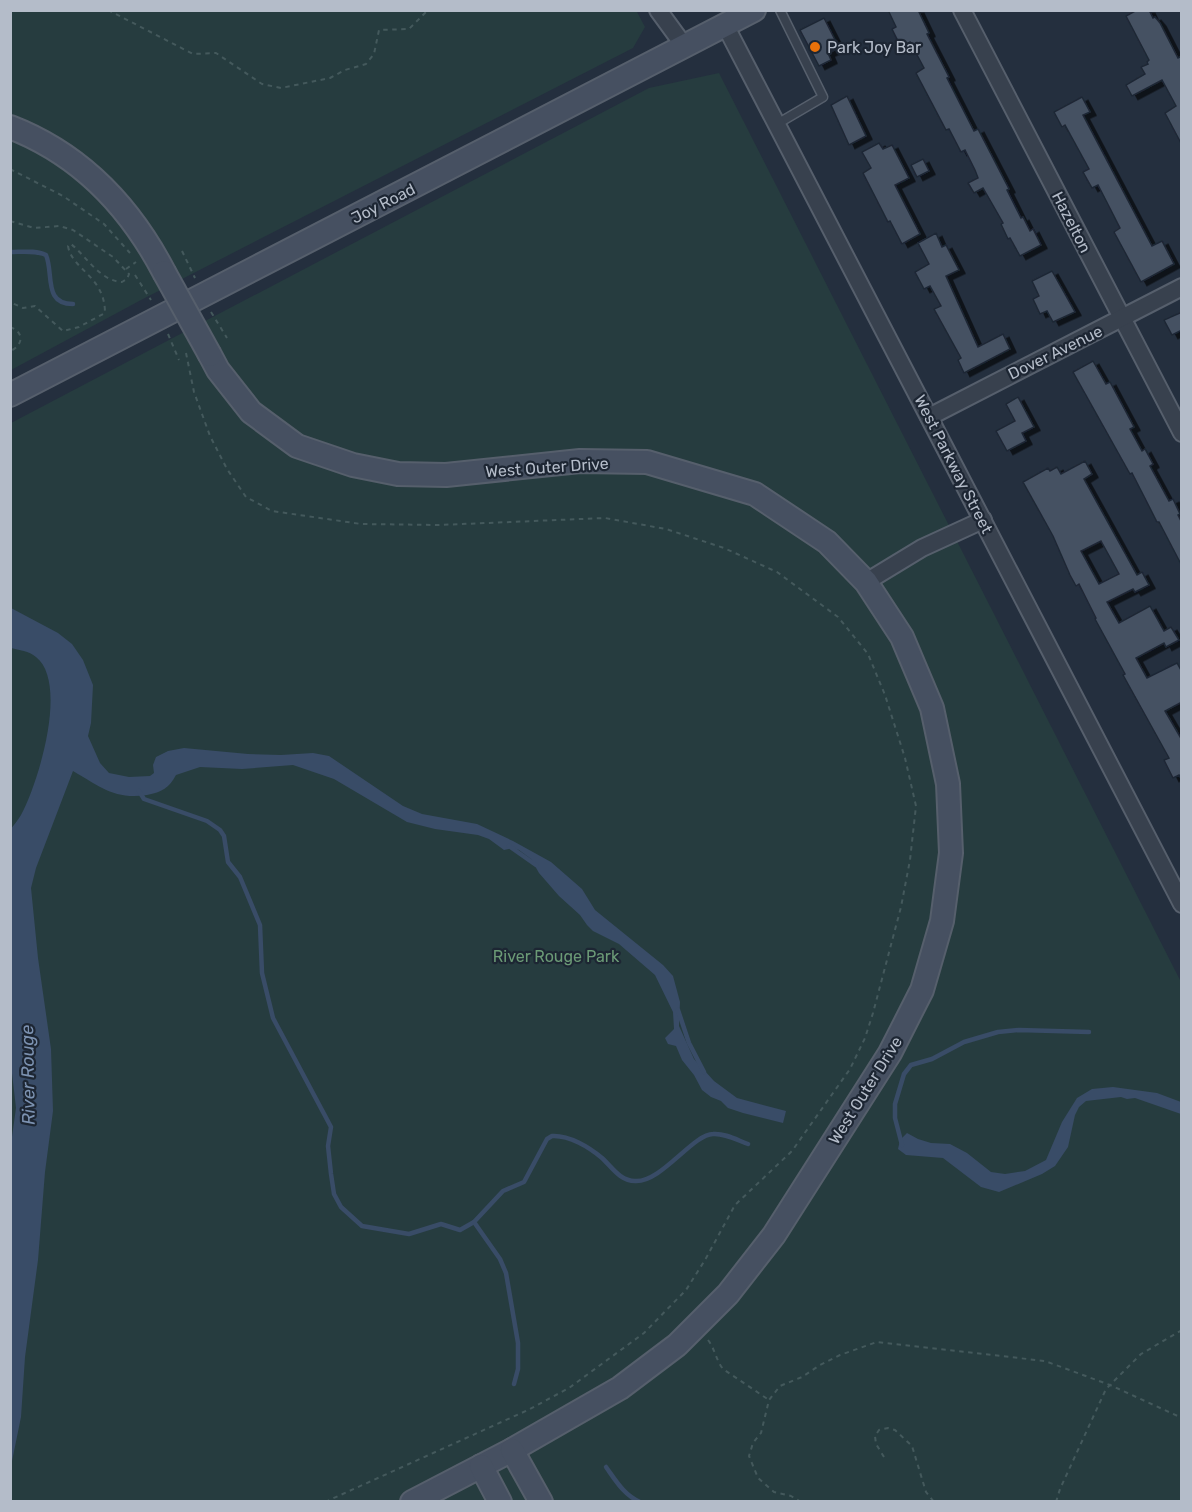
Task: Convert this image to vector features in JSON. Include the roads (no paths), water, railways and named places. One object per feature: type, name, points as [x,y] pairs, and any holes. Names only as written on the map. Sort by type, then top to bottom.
[{"type":"main road","name":"Joy Road","points":[[10,395],[754,10]]},
{"type":"main road","name":"West Outer Drive","points":[[10,127],[64,154],[99,182],[123,207],[140,229],[218,370],[252,412],[297,446],[353,465],[398,474],[446,475],[580,461],[647,462],[755,494],[827,542],[866,582],[902,637],[932,708],[948,784],[951,853],[942,921],[921,990],[890,1053],[774,1235],[728,1294],[677,1345],[620,1388],[512,1450],[412,1502]]},
{"type":"main road","points":[[512,1450],[541,1502]]},
{"type":"main road","points":[[481,1466],[500,1502]]},
{"type":"street","points":[[658,10],[686,47]]},
{"type":"street","name":"Hazelton","points":[[962,10],[1182,433]]},
{"type":"street","name":"West Parkway Street","points":[[725,25],[1182,904]]},
{"type":"street","name":"Dover Avenue","points":[[929,417],[1182,287]]},
{"type":"street","points":[[866,582],[922,548],[983,520]]},
{"type":"lane","points":[[777,124],[823,97],[780,10]]},
{"type":"water","name":"River Rouge","points":[[11,608],[58,633],[72,644],[83,660],[93,685],[88,736],[100,763],[109,773],[129,777],[150,776],[154,773],[153,765],[156,757],[168,751],[184,748],[248,754],[313,753],[329,756],[403,806],[422,814],[477,824],[551,862],[582,889],[595,910],[663,965],[673,976],[680,1002],[679,1026],[694,1059],[714,1081],[737,1098],[786,1111],[783,1123],[728,1108],[702,1090],[682,1060],[676,1046],[668,1044],[665,1038],[674,1029],[673,1012],[655,975],[619,944],[593,931],[539,873],[531,859],[519,850],[513,848],[504,850],[489,839],[478,835],[435,829],[407,822],[334,779],[293,765],[242,769],[200,767],[176,775],[171,783],[161,791],[135,796],[116,794],[99,787],[73,771],[36,868],[31,888],[51,1049],[53,1111],[45,1172],[38,1260],[25,1357],[21,1417],[11,1466],[10,1151],[16,1108],[10,1056],[10,830],[28,800],[42,758],[50,710],[50,688],[46,670],[36,657],[11,648]]},
{"type":"water","points":[[1113,1087],[1157,1093],[1181,1102],[1181,1114],[1135,1098],[1121,1097],[1086,1101],[1075,1115],[1068,1147],[1055,1166],[999,1192],[981,1187],[943,1158],[906,1155],[898,1149],[900,1140],[907,1133],[931,1143],[950,1144],[967,1153],[991,1172],[1005,1174],[1025,1171],[1046,1160],[1062,1122],[1077,1098],[1092,1089]]},
{"type":"waterway","points":[[10,252],[33,252],[46,255],[53,294],[64,303],[73,304]]},
{"type":"waterway","points":[[139,791],[144,799],[207,821],[220,830],[224,836],[228,862],[240,877],[260,925],[262,973],[273,1018],[331,1127],[328,1146],[334,1194],[341,1207],[362,1226],[409,1234],[441,1224],[460,1230],[474,1222],[503,1191],[524,1182],[547,1139],[552,1136],[565,1137],[585,1146],[625,1179],[635,1181],[645,1180],[666,1167],[705,1136],[722,1135],[748,1144]]},
{"type":"waterway","points":[[509,846],[536,865]]},
{"type":"waterway","points":[[678,1010],[689,1043],[704,1072]]},
{"type":"waterway","points":[[902,1145],[895,1118],[895,1104],[904,1074],[911,1065],[932,1059],[964,1042],[998,1032],[1019,1030],[1089,1032]]},
{"type":"waterway","points":[[474,1222],[500,1259],[506,1273],[518,1343],[518,1369],[514,1384]]},
{"type":"waterway","points":[[606,1467],[625,1492],[640,1502]]},
{"type":"place","name":"Park Joy Bar","points":[[815,47]]},
{"type":"park label","name":"River Rouge Park","points":[[556,956]]}]
